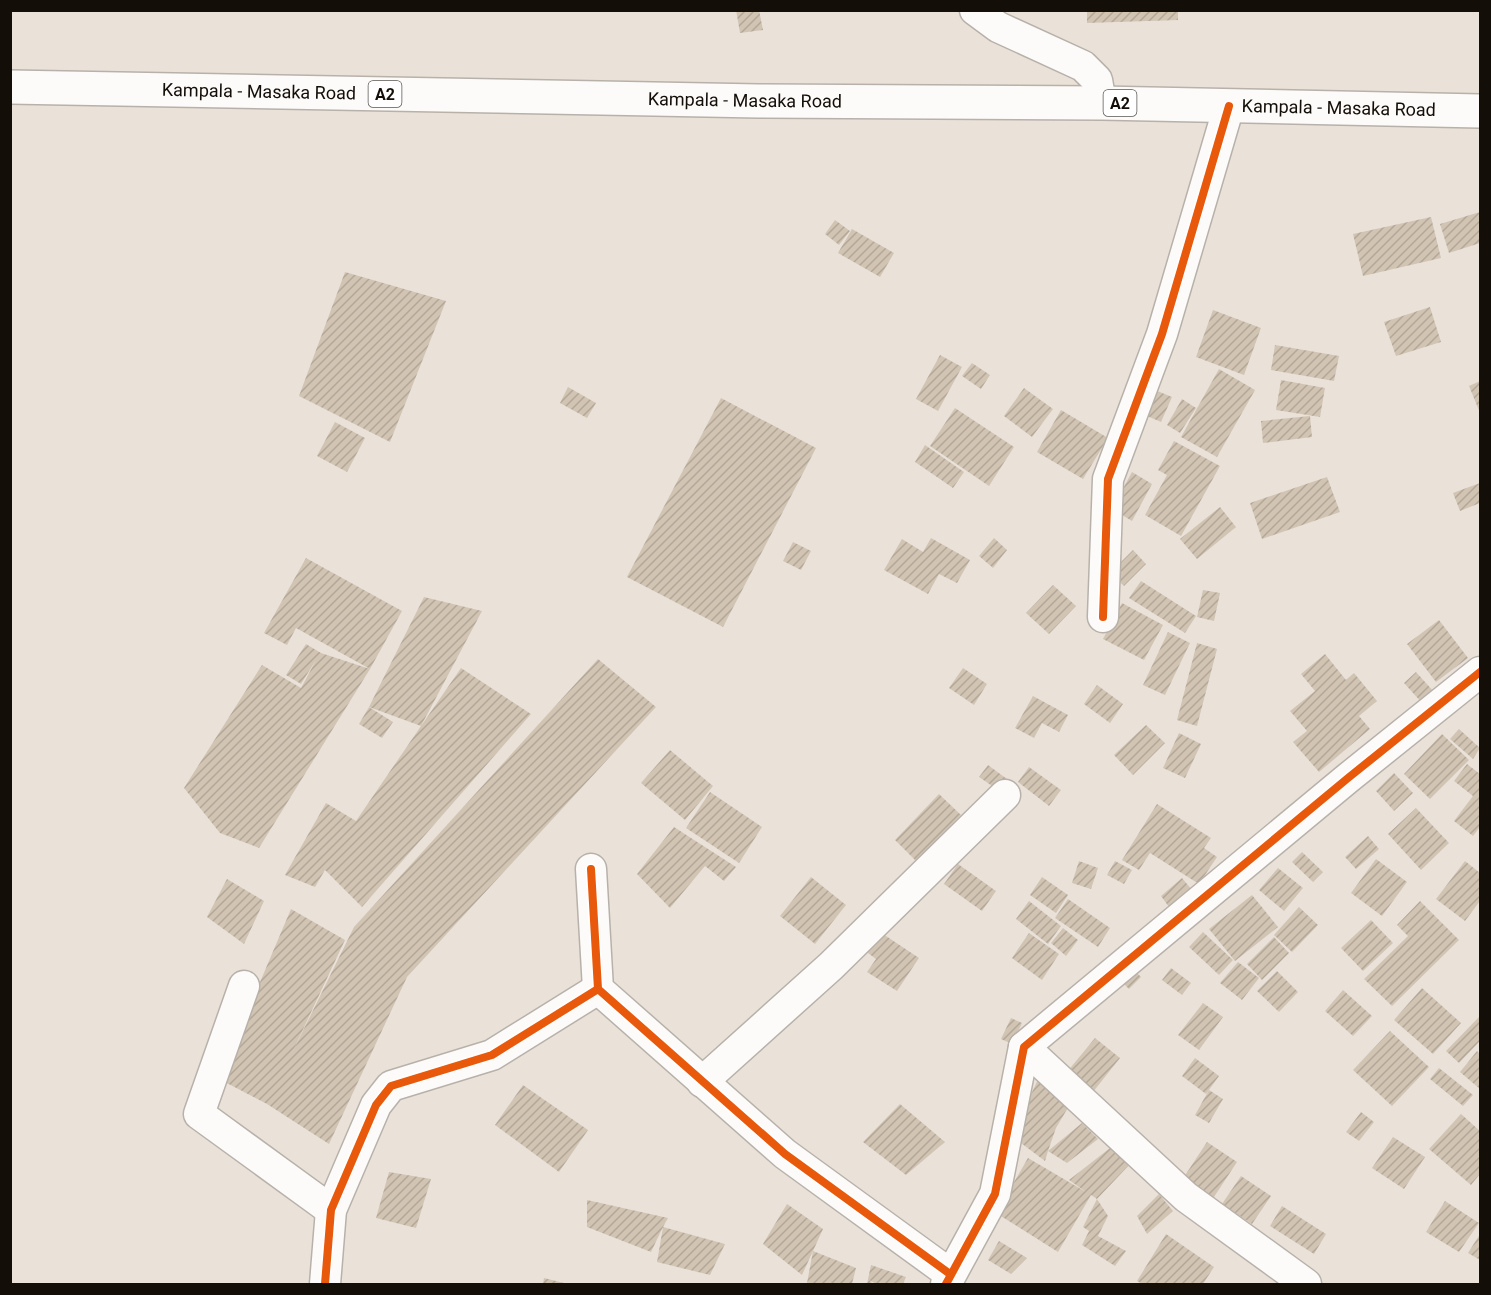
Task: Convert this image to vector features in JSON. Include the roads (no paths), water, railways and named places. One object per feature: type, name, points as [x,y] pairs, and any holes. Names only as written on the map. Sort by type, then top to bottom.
[{"type":"main road","name":"Kampala - Masaka Road","points":[[10,87],[747,100],[1101,103],[1480,111]]},
{"type":"street","points":[[975,10],[998,27],[1083,66],[1097,80],[1101,103]]},
{"type":"street","points":[[1103,617],[1108,479],[1162,334],[1229,106]]},
{"type":"street","points":[[591,869],[598,989],[785,1154],[948,1279],[995,1194],[1024,1047],[1348,778],[1480,672]]},
{"type":"street","points":[[702,1082],[831,966],[1005,795]]},
{"type":"street","points":[[244,986],[199,1114],[331,1210]]},
{"type":"street","points":[[325,1284],[331,1210],[376,1105],[391,1086],[492,1054],[598,989]]},
{"type":"street","points":[[1024,1047],[1186,1197],[1306,1284]]}]
